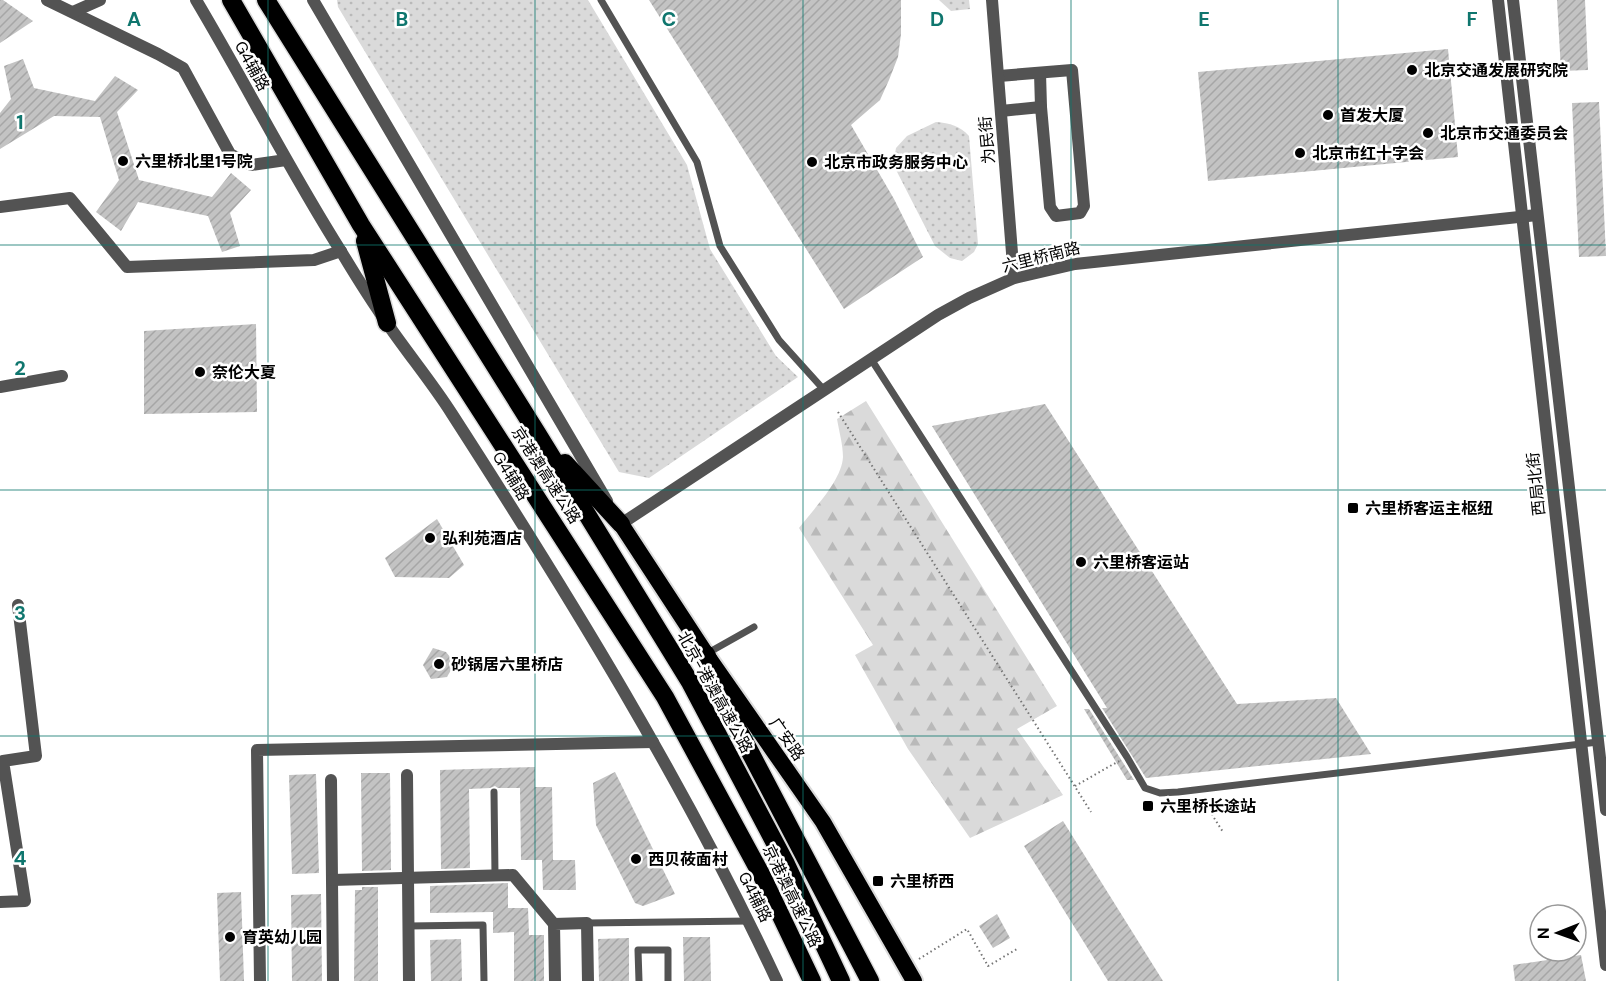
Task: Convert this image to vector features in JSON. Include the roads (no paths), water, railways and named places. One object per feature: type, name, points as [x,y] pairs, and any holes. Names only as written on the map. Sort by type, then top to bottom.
[{"type":"highway","name":"京港澳高速公路","points":[[231,0],[361,225],[665,697],[762,876],[812,981]]},
{"type":"highway","name":"京港澳高速公路","points":[[266,0],[537,433]]},
{"type":"highway","points":[[361,225],[387,323]]},
{"type":"highway","points":[[537,433],[621,524]]},
{"type":"highway","name":"北京-港澳高速公路","points":[[537,433],[690,682],[786,864],[841,981]]},
{"type":"highway","name":"广安路","points":[[621,524],[706,654],[823,822],[910,974]]},
{"type":"highway","points":[[706,654],[739,731],[870,981]]},
{"type":"street","points":[[47,0],[183,68],[230,154],[252,165],[286,160]]},
{"type":"street","points":[[73,12],[100,0]]},
{"type":"street","name":"G4辅路","points":[[196,0],[286,160],[341,251],[387,323],[456,421],[569,600],[653,742],[749,921],[777,981]]},
{"type":"street","points":[[313,0],[621,524]]},
{"type":"street","name":"为民街","points":[[992,0],[1014,278]]},
{"type":"street","name":"西局北街","points":[[1498,0],[1606,965]]},
{"type":"street","name":"西局北街","points":[[1513,0],[1606,810]]},
{"type":"street","points":[[999,76],[1072,70],[1084,206],[1080,213],[1056,216],[1050,207],[1040,73]]},
{"type":"street","points":[[1001,111],[1041,107]]},
{"type":"street","points":[[0,207],[70,198],[127,267],[314,261],[341,251]]},
{"type":"street","name":"六里桥南路","points":[[621,524],[938,315],[1014,278],[1086,262],[1538,215]]},
{"type":"street","points":[[0,387],[62,376]]},
{"type":"street","points":[[0,902],[25,901],[3,761],[36,756],[18,605]]},
{"type":"street","points":[[260,981],[257,750],[653,742]]},
{"type":"street","points":[[407,775],[409,981]]},
{"type":"street","points":[[331,780],[333,981]]},
{"type":"street","points":[[332,880],[513,874],[554,924],[555,981]]},
{"type":"street","points":[[554,924],[587,923],[588,981]]},
{"type":"lane","points":[[601,0],[697,162],[720,246],[779,340],[825,391]]},
{"type":"lane","points":[[870,359],[1145,788],[1160,793],[1197,790],[1598,742]]},
{"type":"lane","points":[[706,654],[754,627]]},
{"type":"lane","points":[[494,792],[495,875]]},
{"type":"lane","points":[[587,923],[749,921]]},
{"type":"lane","points":[[408,927],[483,925],[483,981]]},
{"type":"lane","points":[[639,981],[638,950],[668,950],[668,981]]},
{"type":"place","name":"北京交通发展研究院","points":[[1412,70]]},
{"type":"place","name":"首发大厦","points":[[1328,115]]},
{"type":"place","name":"北京市交通委员会","points":[[1428,133]]},
{"type":"place","name":"北京市红十字会","points":[[1300,153]]},
{"type":"place","name":"六里桥北里1号院","points":[[123,161]]},
{"type":"place","name":"北京市政务服务中心","points":[[812,162]]},
{"type":"place","name":"奈伦大夏","points":[[200,372]]},
{"type":"place","name":"六里桥客运主枢纽","points":[[1353,508]]},
{"type":"place","name":"弘利苑酒店","points":[[430,538]]},
{"type":"place","name":"六里桥客运站","points":[[1081,562]]},
{"type":"place","name":"砂锅居六里桥店","points":[[439,664]]},
{"type":"place","name":"六里桥长途站","points":[[1148,806]]},
{"type":"place","name":"西贝莜面村","points":[[636,859]]},
{"type":"place","name":"六里桥西","points":[[878,881]]},
{"type":"place","name":"育英幼儿园","points":[[230,937]]}]
